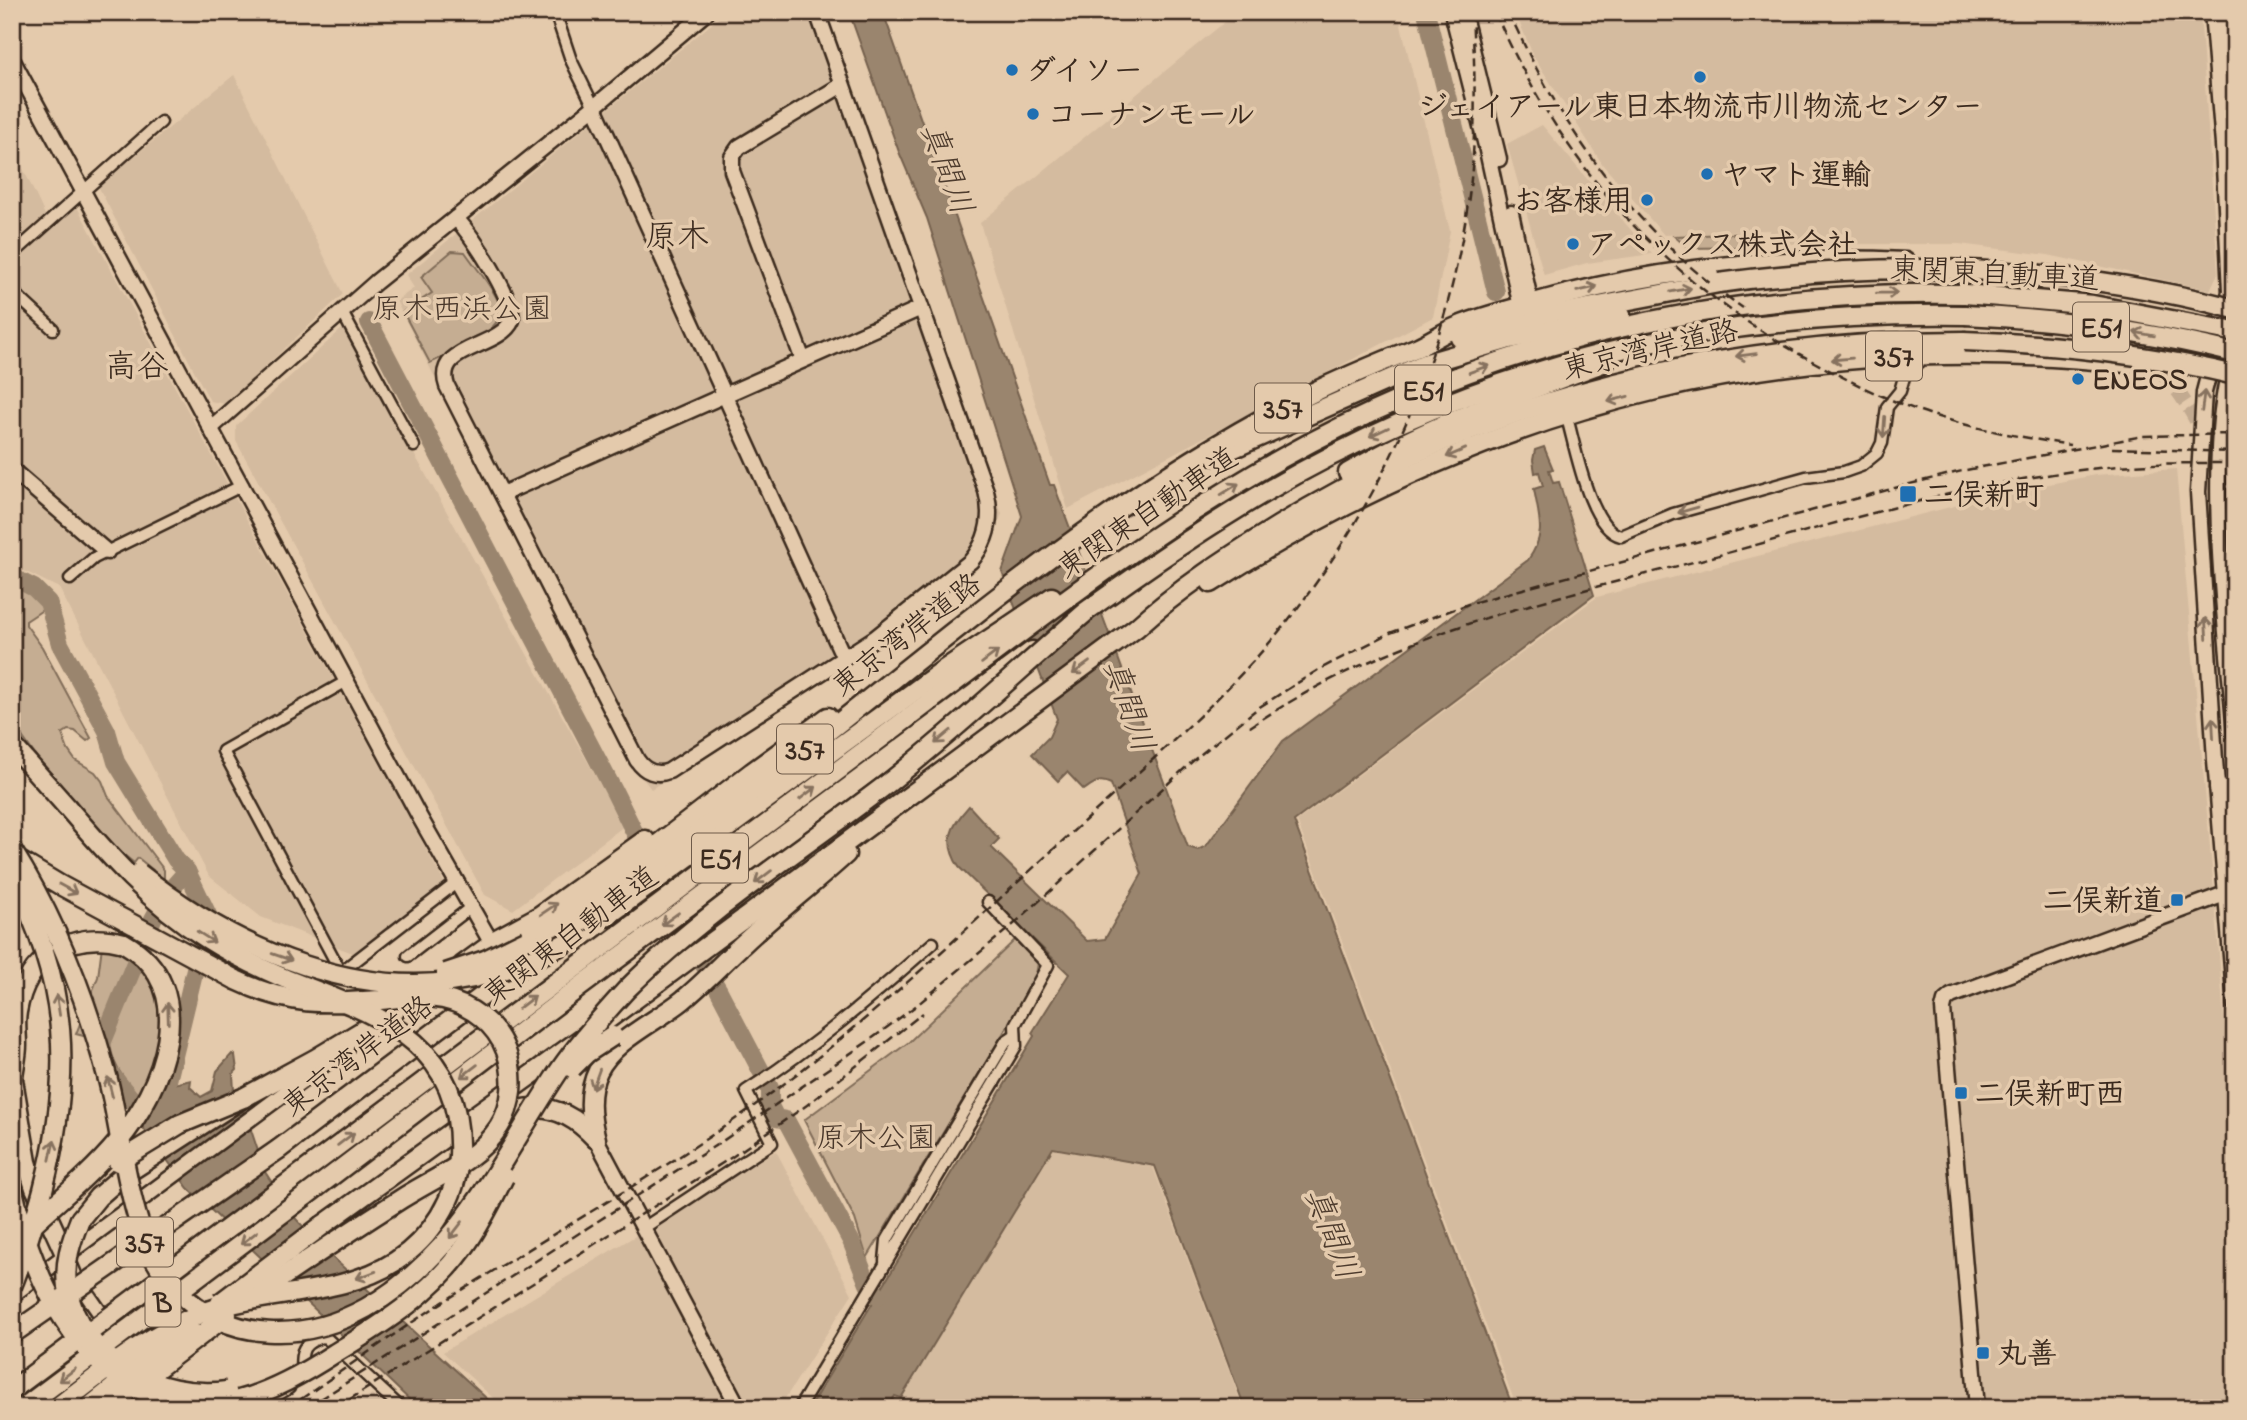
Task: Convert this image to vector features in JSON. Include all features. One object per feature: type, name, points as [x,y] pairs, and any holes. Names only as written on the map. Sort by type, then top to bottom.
[{"type":"highway","name":"東京湾岸道路","points":[[12,1334],[279,1149],[611,882],[988,604],[1152,487],[1294,402],[1370,366],[1423,345],[1456,327],[1526,305],[1620,282],[1707,268],[1796,262],[1894,261],[1956,265],[2043,277],[2231,313]]},
{"type":"highway","name":"東京湾岸道路","points":[[1423,345],[1546,316],[1719,283],[1830,271],[1965,269],[2096,281],[2166,293],[2231,313]]},
{"type":"highway","name":"東関東自動車道","points":[[291,1181],[570,968],[1152,539],[1286,456],[1351,422],[1421,391],[1495,363],[1635,323],[1721,307],[1831,295],[1965,293],[2093,305],[2235,332]]},
{"type":"highway","points":[[1177,471],[1240,447],[1299,418],[1406,372],[1471,349],[1626,314],[1687,307],[1721,307]]},
{"type":"highway","name":"東関東自動車道","points":[[304,1197],[581,985],[1159,559],[1286,480],[1403,422],[1481,390],[1612,350],[1725,328],[1804,318],[1859,315],[1990,316],[2118,330],[2235,353]]},
{"type":"highway","points":[[1261,537],[1304,500],[1416,436],[1667,338]]},
{"type":"highway","name":"東京湾岸道路","points":[[88,1408],[158,1350],[323,1225],[1261,537],[1377,470],[1464,432],[1592,388],[1674,368],[1814,347],[1922,341],[2012,342],[2115,352],[2232,376]]},
{"type":"highway","name":"東京湾岸道路","points":[[1186,593],[1362,496],[1469,448],[1566,414],[1678,384],[1759,369],[1848,359],[1932,355],[2059,357],[2232,376]]},
{"type":"highway","points":[[67,807],[124,861],[184,906],[234,936],[271,953],[313,968],[390,982],[438,982],[488,975],[550,951],[629,902],[994,635],[1062,590],[1152,539]]},
{"type":"highway","points":[[236,979],[297,992],[380,986],[421,980],[469,966],[526,940],[548,928],[611,882],[662,828],[718,790],[752,772],[988,604]]},
{"type":"highway","points":[[12,853],[52,925],[82,996],[108,1078],[138,1220],[146,1245],[158,1267],[181,1295],[200,1309],[237,1327],[278,1333],[316,1328],[351,1315],[377,1301],[440,1250],[468,1214],[567,1060],[597,1021],[648,969],[691,931],[898,775],[1086,612]]},
{"type":"highway","points":[[12,745],[132,881],[167,911],[265,970],[373,1014],[413,1040],[431,1059],[448,1090],[457,1122],[459,1150],[453,1186],[441,1213],[423,1237],[396,1261],[343,1283],[260,1297],[197,1315],[140,1345],[56,1408]]},
{"type":"highway","points":[[596,1139],[591,1108],[592,1092],[599,1070],[620,1045],[827,872],[915,790]]},
{"type":"highway","points":[[12,853],[36,871],[125,920],[236,979],[279,998],[310,1003],[426,997],[467,1007],[493,1029],[505,1049],[511,1074],[504,1117],[490,1139],[464,1161],[402,1198],[266,1288],[211,1326],[106,1408]]},
{"type":"highway","points":[[12,876],[37,928],[52,975],[61,1030],[62,1060],[58,1121],[48,1167],[25,1252],[12,1286]]},
{"type":"highway","points":[[491,942],[611,882]]},
{"type":"highway","points":[[12,1244],[28,1228],[117,1143],[140,1110],[160,1068],[168,1034],[168,997],[163,982],[151,964],[124,943],[105,939],[74,942],[54,951],[36,969],[24,989],[17,1014],[13,1075],[27,1162],[35,1188],[66,1256]]},
{"type":"highway","points":[[12,1186],[32,1260],[67,1331],[99,1368],[120,1384],[163,1402],[191,1406],[236,1401],[285,1382],[374,1329],[420,1295],[458,1256],[481,1221],[527,1132],[549,1096],[579,1060],[678,997]]},
{"type":"highway","points":[[374,1329],[281,1377],[247,1388],[205,1393],[172,1390],[143,1380],[110,1358],[83,1328],[72,1303],[66,1269],[69,1245],[80,1219],[121,1177],[243,1098],[395,1011]]},
{"type":"highway","points":[[28,1228],[136,1149],[202,1114],[243,1098]]},
{"type":"highway","points":[[323,1225],[493,1118],[509,1111],[528,1107],[551,1109],[576,1121],[596,1139]]},
{"type":"highway","name":"B","points":[[12,1390],[291,1181]]},
{"type":"highway","name":"B","points":[[23,1408],[304,1197]]},
{"type":"street","points":[[555,12],[571,60],[844,658]]},
{"type":"street","points":[[212,427],[342,312],[706,12]]},
{"type":"street","points":[[456,218],[476,242],[512,312],[512,320],[505,330],[456,356],[446,366],[444,373],[447,386],[637,760],[652,772],[670,771],[875,638],[963,568],[977,553],[988,528],[986,491],[817,12]]},
{"type":"street","points":[[1452,12],[1466,45]]},
{"type":"street","points":[[1463,12],[1466,45],[1526,305]]},
{"type":"street","points":[[2212,12],[2223,145],[2231,313],[2208,374],[2198,469],[2204,601],[2217,788],[2230,892],[2235,1005]]},
{"type":"street","points":[[2223,12],[2235,152]]},
{"type":"street","points":[[12,60],[456,883],[491,942],[12,1295]]},
{"type":"street","points":[[803,360],[732,171],[731,161],[739,147],[842,85]]},
{"type":"street","points":[[12,254],[161,122]]},
{"type":"street","points":[[1894,261],[2026,292],[2088,318],[2116,334]]},
{"type":"street","points":[[12,291],[52,328]]},
{"type":"street","points":[[502,494],[921,309]]},
{"type":"street","points":[[342,312],[414,446]]},
{"type":"street","points":[[2235,342],[2232,376],[2220,429],[2218,486],[2231,591],[2235,734]]},
{"type":"street","points":[[1566,414],[1595,513],[1609,531],[1621,536],[1628,535],[1672,514],[1807,477],[1844,472],[1861,466],[1877,453],[1882,443],[1887,407],[1900,391],[1905,374],[1914,364],[1932,355]]},
{"type":"street","points":[[12,470],[107,552]]},
{"type":"street","points":[[70,579],[94,558],[243,485]]},
{"type":"street","points":[[2204,601],[2231,591]]},
{"type":"street","points":[[347,681],[223,751],[341,972],[456,883]]},
{"type":"street","points":[[2217,788],[2235,787]]},
{"type":"street","points":[[1977,1408],[1943,1009],[1945,1001],[1951,996],[2230,892]]},
{"type":"street","points":[[799,1408],[885,1265],[887,1240],[1006,1041],[1015,1035],[1015,1025],[1048,965],[988,902]]},
{"type":"street","points":[[408,956],[470,908]]},
{"type":"street","points":[[642,1228],[772,1143],[746,1091],[863,1005],[933,943]]},
{"type":"street","points":[[596,1139],[739,1408]]},
{"type":"street","points":[[66,1256],[75,1277],[164,1408]]},
{"type":"street","points":[[257,1408],[297,1383],[301,1375],[305,1345],[324,1336],[401,1408]]},
{"type":"street","points":[[123,1408],[149,1385]]},
{"type":"shaded area","points":[[726,12],[825,12],[1002,514],[982,560],[879,644],[651,789],[631,763],[396,301],[414,288],[406,275]]},
{"type":"shaded area","points":[[1237,12],[1398,12],[1450,231],[1433,317],[1068,509],[980,223]]},
{"type":"shaded area","points":[[1515,12],[2200,12],[2218,273],[2210,290],[2048,255],[1959,244],[1770,244],[1769,230],[1664,235],[1603,165],[1534,57]]},
{"type":"shaded area","points":[[234,75],[343,294],[225,404],[210,401],[98,186]]},
{"type":"shaded area","points":[[1542,125],[1652,254],[1587,263],[1544,275],[1507,144]]},
{"type":"shaded area","points":[[12,145],[45,215],[12,246]]},
{"type":"shaded area","points":[[76,205],[445,884],[355,954],[261,917],[209,876],[59,588],[12,565],[12,261]]},
{"type":"shaded area","points":[[343,328],[624,826],[513,910],[485,895],[236,441],[236,426]]},
{"type":"shaded area","points":[[2176,469],[2216,914],[2235,1169],[2235,1408],[1517,1408],[1297,821],[1597,597],[2009,492],[2095,475]]},
{"type":"shaded area","points":[[1054,1149],[1153,1167],[1243,1408],[894,1408]]},
{"type":"shaded area","points":[[776,1151],[852,1294],[779,1408],[504,1408],[443,1352]]},
{"type":"shaded area","points":[[372,1394],[387,1408],[349,1408]]},
{"type":"green space","points":[[1754,233],[1755,247],[1688,248],[1674,236]]},
{"type":"green space","name":"原木西浜公園","points":[[452,251],[465,252],[496,297],[500,313],[496,323],[476,340],[430,363],[403,312],[432,293],[421,277]]},
{"type":"green space","points":[[12,582],[40,601],[44,609],[26,621],[26,625],[42,647],[91,738],[87,741],[75,731],[68,730],[62,734],[68,750],[75,760],[95,772],[108,796],[164,870],[164,890],[149,877],[153,870],[138,858],[134,863],[118,850],[61,792],[12,722]]},
{"type":"green space","name":"原木公園","points":[[1016,939],[1038,963],[1035,981],[867,1258],[855,1219],[804,1120],[909,1042]]},
{"type":"green space","points":[[102,946],[110,946],[132,955],[95,1039],[76,1034],[98,977]]},
{"type":"green space","points":[[139,961],[155,984],[161,1025],[152,1066],[138,1095],[118,1068],[110,1045],[110,1036]]},
{"type":"water","name":"真間川","points":[[849,12],[883,12],[1050,485],[1054,485],[1188,847],[1198,850],[1206,846],[1283,741],[1528,560],[1540,534],[1534,489],[1543,486],[1539,472],[1535,473],[1533,460],[1535,450],[1544,447],[1553,469],[1549,470],[1553,483],[1559,482],[1594,595],[1294,821],[1513,1408],[1245,1408],[1155,1166],[1053,1148],[901,1398],[895,1396],[887,1408],[809,1408],[1069,974],[959,867],[950,842],[957,821],[969,806],[999,839],[991,847],[1087,941],[1105,939],[1142,874],[1111,784],[1100,781],[1084,790],[1067,772],[1058,781],[1032,754],[1049,737],[1057,719],[1002,572],[1022,516],[927,218],[899,152]]},
{"type":"water","points":[[232,1054],[235,1055],[237,1070],[233,1074],[234,1091],[265,1172],[296,1219],[333,1258],[497,1408],[418,1408],[188,1188],[141,1125],[131,1107],[139,1092],[191,1080],[190,1087],[201,1097],[212,1091],[217,1071]]},
{"type":"waterway","points":[[1426,12],[1496,292]]},
{"type":"waterway","points":[[369,322],[614,791],[681,926],[770,1088],[770,1106],[776,1118],[786,1120],[851,1241],[868,1284],[878,1296]]},
{"type":"waterway","points":[[12,577],[34,588],[48,602],[60,644],[107,731],[116,762],[176,860],[187,871],[208,915],[167,1085]]},
{"type":"waterway","points":[[134,1102],[104,1066],[101,1046],[153,919],[166,895],[187,871]]},
{"type":"tunnel","points":[[2116,334],[2148,358],[2173,385],[2193,414],[2218,479],[2234,588]]},
{"type":"railway","points":[[288,1408],[440,1304],[707,1138],[829,1049],[950,944],[1183,732],[1264,649],[1324,572],[1355,523],[1408,420],[1428,366],[1446,310],[1459,254],[1472,173],[1472,12]]},
{"type":"railway","points":[[1495,12],[1522,68],[1553,121],[1587,170],[1624,215],[1666,257],[1711,295],[1760,330],[1814,362],[1893,401],[1976,427],[2070,445]]},
{"type":"railway","points":[[1509,12],[1552,97],[1605,176],[1669,247],[1743,308]]},
{"type":"railway","points":[[307,1408],[721,1142],[870,1040],[917,1005],[1014,924],[1195,759],[1258,708],[1318,670],[1390,633],[1468,604],[1966,470],[2143,436],[2235,434]]},
{"type":"railway","points":[[2112,448],[2235,452]]},
{"type":"railway","points":[[1250,727],[1302,695],[1410,644],[1466,624],[1580,591],[1896,507],[1997,484],[2115,466],[2235,463]]},
{"type":"railway","points":[[336,1408],[732,1157],[807,1105],[923,1013]]},
{"type":"place","name":"ダイソー","points":[[1012,70]]},
{"type":"place","name":"ジェイアール東日本物流市川物流センター","points":[[1700,77]]},
{"type":"place","name":"コーナンモール","points":[[1033,114]]},
{"type":"place","name":"ヤマト運輸","points":[[1707,174]]},
{"type":"place","name":"お客様用","points":[[1647,200]]},
{"type":"place","name":"アペックス株式会社","points":[[1573,244]]},
{"type":"place","name":"ENEOS","points":[[2078,379]]},
{"type":"place","name":"二俣新町","points":[[1908,494]]},
{"type":"place","name":"二俣新道","points":[[2177,900]]},
{"type":"place","name":"二俣新町西","points":[[1961,1093]]},
{"type":"place","name":"丸善","points":[[1983,1353]]},
{"type":"district","name":"原木","points":[[677,235]]},
{"type":"district","name":"高谷","points":[[137,365]]}]
